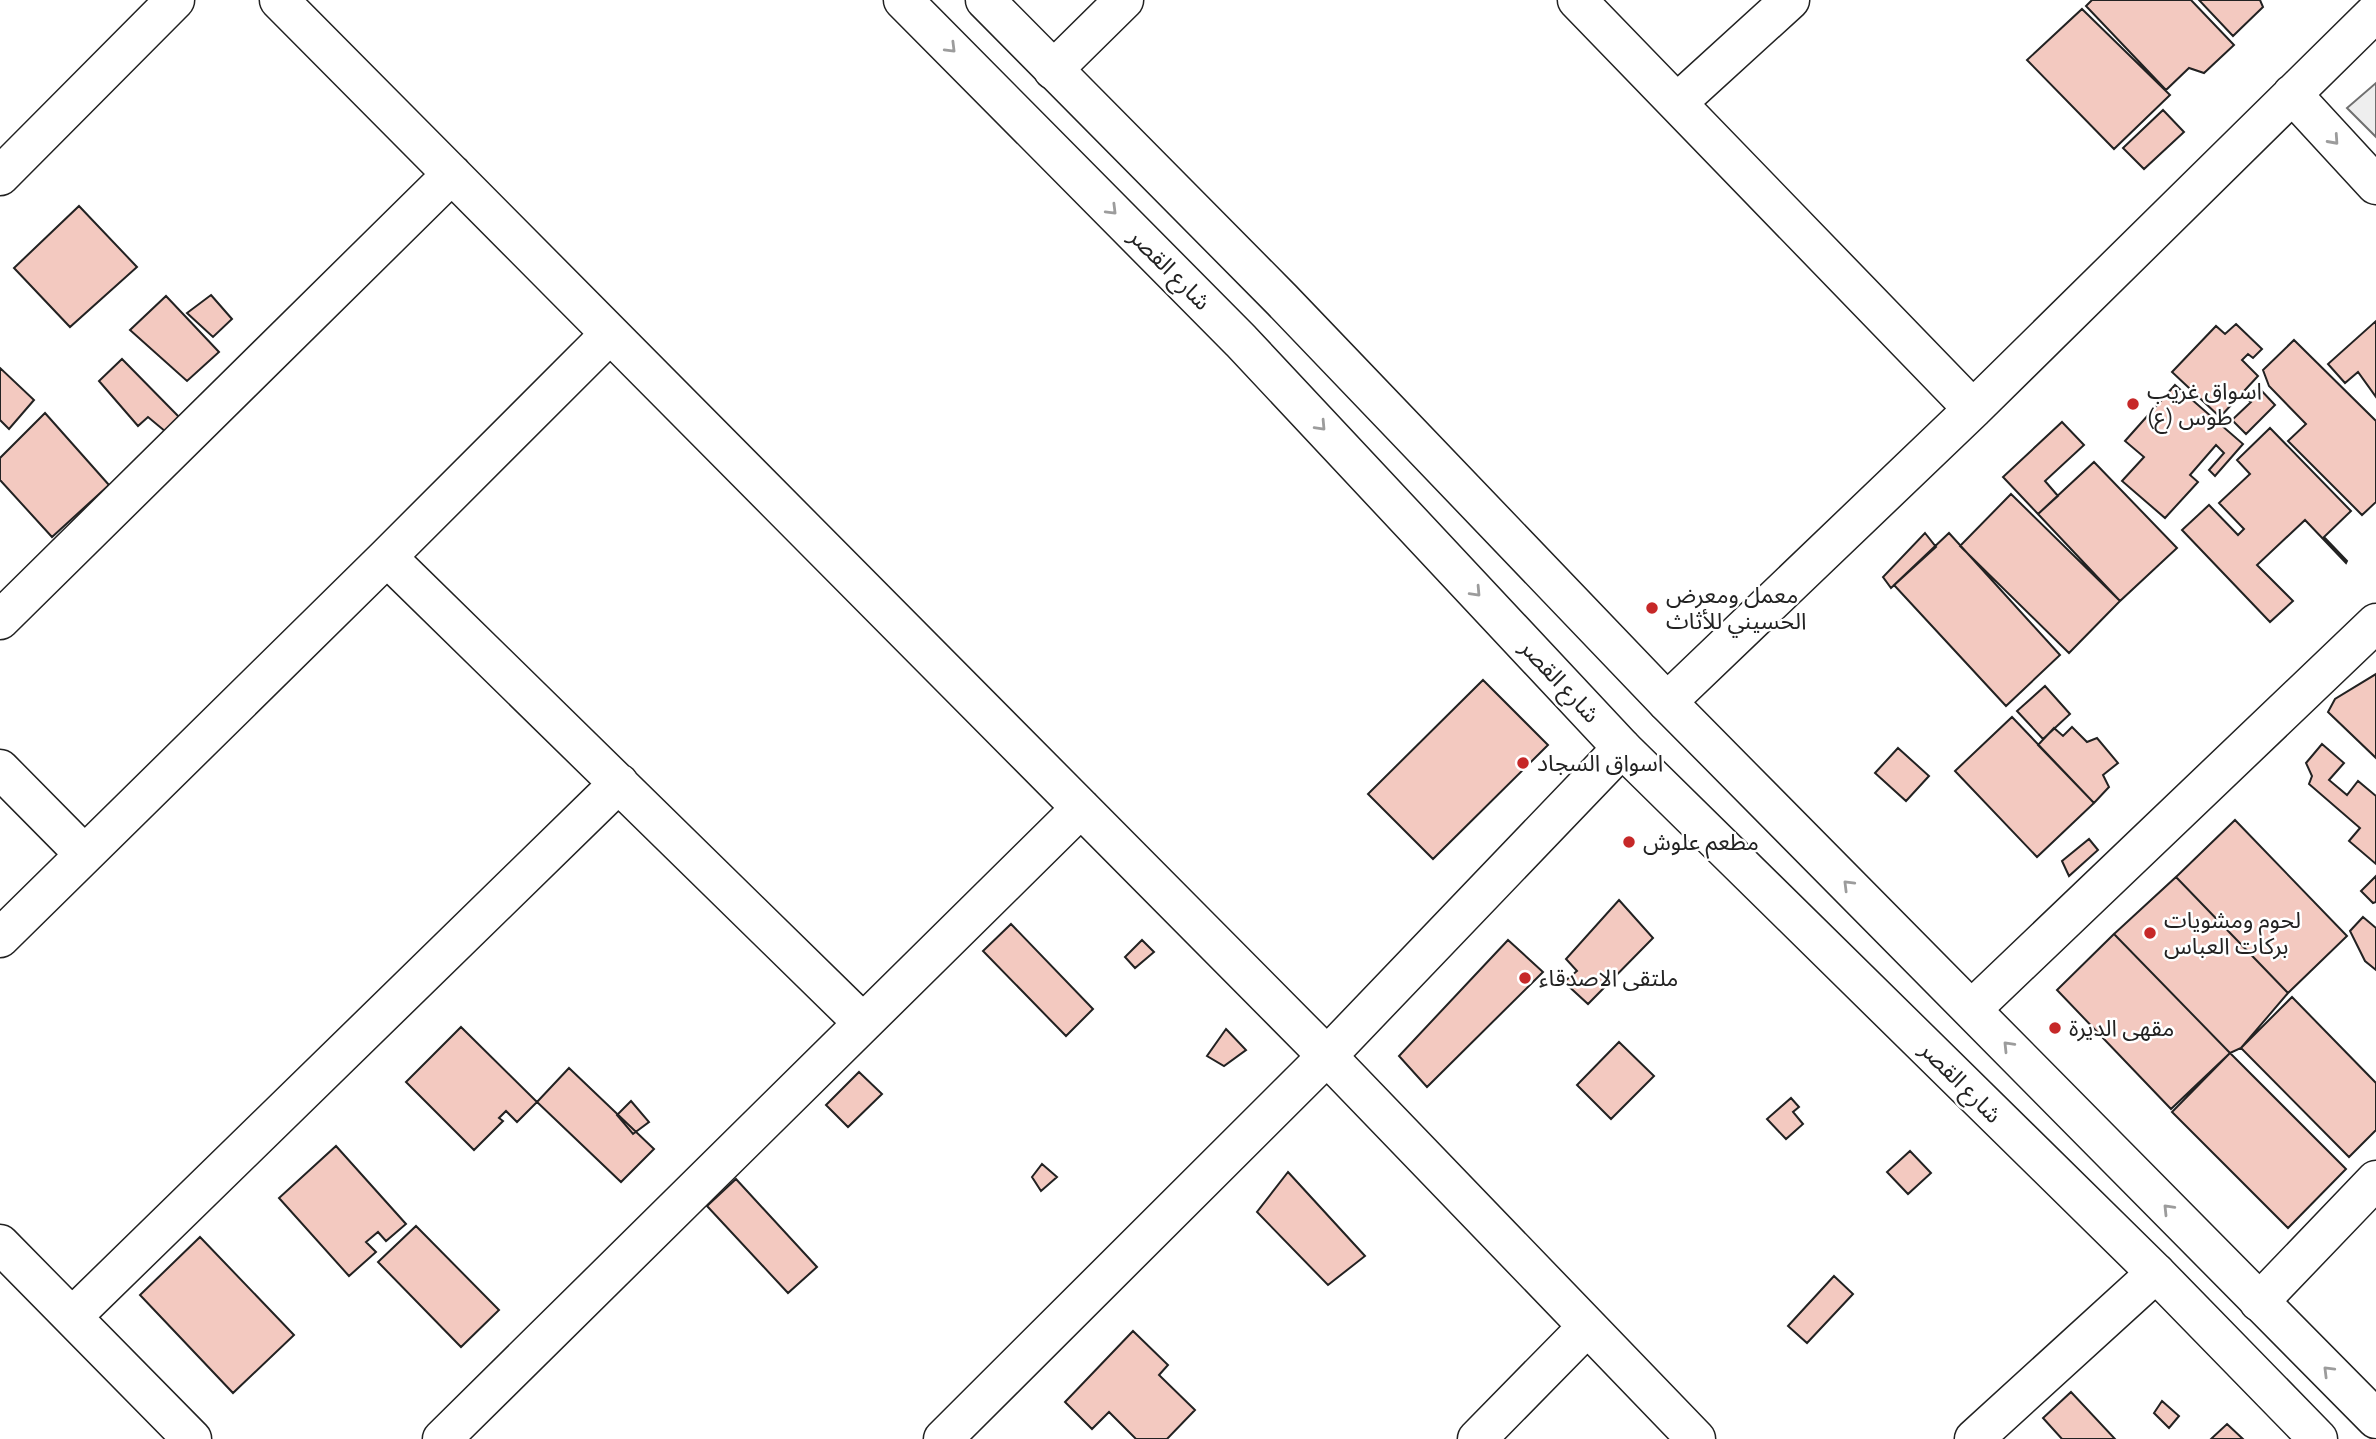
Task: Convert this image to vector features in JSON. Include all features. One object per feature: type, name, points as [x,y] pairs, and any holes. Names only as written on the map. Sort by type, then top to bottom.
[{"type":"street","points":[[0,176],[175,0]]},
{"type":"street","points":[[279,0],[1327,1056],[1696,1439]]},
{"type":"street","name":"شارع القصر","points":[[903,0],[1285,388],[1622,748],[2156,1273],[2318,1439]]},
{"type":"street","points":[[985,0],[1327,347],[1667,702],[2376,1419]]},
{"type":"street","points":[[1053,70],[1124,0]]},
{"type":"street","points":[[1577,0],[1973,409]]},
{"type":"street","points":[[1677,103],[1790,0]]},
{"type":"street","points":[[1667,702],[1973,409],[2376,12]]},
{"type":"street","points":[[2292,94],[2376,185]]},
{"type":"street","points":[[0,621],[452,174]]},
{"type":"street","points":[[1172,271],[1187,273],[1207,262],[1213,250],[1215,233]]},
{"type":"street","points":[[0,938],[610,334]]},
{"type":"street","points":[[1285,388],[1287,364],[1294,356],[1307,349],[1327,347]]},
{"type":"street","points":[[387,557],[863,1023]]},
{"type":"street","points":[[1972,1009],[2376,623]]},
{"type":"street","points":[[943,1439],[1327,1056],[1622,748]]},
{"type":"street","points":[[0,769],[84,854]]},
{"type":"street","points":[[72,1317],[619,783]]},
{"type":"street","points":[[443,1439],[1081,808]]},
{"type":"street","points":[[2259,1302],[2376,1180]]},
{"type":"street","points":[[3,1251],[192,1439]]},
{"type":"street","points":[[1973,1439],[2156,1273]]},
{"type":"street","points":[[1477,1439],[1587,1327]]},
{"type":"shaded area","points":[[2376,83],[2376,137],[2347,108]]},
{"type":"building","points":[[2092,0],[2191,0],[2234,45],[2204,73],[2189,68],[2166,90],[2086,6]]},
{"type":"building","points":[[2199,0],[2260,0],[2263,7],[2233,36]]},
{"type":"building","points":[[2082,9],[2170,95],[2114,149],[2027,60]]},
{"type":"building","points":[[2163,110],[2184,132],[2144,169],[2123,148]]},
{"type":"building","points":[[79,206],[137,267],[70,327],[14,268]]},
{"type":"building","points":[[211,295],[232,319],[213,337],[187,313]]},
{"type":"building","points":[[166,296],[219,352],[187,381],[130,330]]},
{"type":"building","points":[[2376,321],[2376,397],[2358,372],[2345,383],[2328,364]]},
{"type":"building","points":[[2236,324],[2262,349],[2253,358],[2248,354],[2242,360],[2258,376],[2220,417],[2172,372],[2216,326],[2225,334]]},
{"type":"building","points":[[2294,340],[2376,421],[2376,502],[2362,515],[2288,441],[2306,424],[2269,386],[2263,370]]},
{"type":"building","points":[[122,359],[181,419],[166,432],[148,417],[138,426],[99,381]]},
{"type":"building","points":[[0,368],[34,400],[9,429],[0,420]]},
{"type":"building","points":[[2175,385],[2243,444],[2215,476],[2209,470],[2224,453],[2216,445],[2190,475],[2198,482],[2165,518],[2122,481],[2144,457],[2125,441]]},
{"type":"building","points":[[2258,387],[2275,405],[2246,434],[2232,420],[2251,402],[2246,398]]},
{"type":"building","points":[[45,413],[109,485],[52,537],[0,480],[0,458]]},
{"type":"building","points":[[2062,422],[2084,445],[2045,481],[2058,496],[2038,514],[2003,477]]},
{"type":"building","points":[[2270,428],[2351,511],[2324,537],[2346,563],[2305,520],[2257,565],[2293,601],[2270,622],[2182,530],[2209,505],[2238,535],[2244,529],[2219,503],[2250,474],[2237,460]]},
{"type":"building","points":[[2094,462],[2177,548],[2120,601],[2038,514]]},
{"type":"building","points":[[2011,494],[2120,601],[2069,653],[1960,546]]},
{"type":"building","points":[[1925,533],[1936,547],[1891,588],[1883,577]]},
{"type":"building","points":[[1949,533],[2060,655],[2006,706],[1894,585]]},
{"type":"building","points":[[2376,674],[2376,758],[2328,712],[2335,699]]},
{"type":"building","points":[[1483,680],[1548,745],[1433,859],[1368,794]]},
{"type":"building","points":[[2045,686],[2070,714],[2043,739],[2017,711]]},
{"type":"building","points":[[2012,717],[2094,803],[2037,857],[1955,771]]},
{"type":"building","points":[[2072,727],[2087,742],[2097,738],[2118,763],[2103,775],[2109,787],[2094,803],[2038,745],[2054,728],[2063,736]]},
{"type":"building","points":[[2322,744],[2344,763],[2329,780],[2347,795],[2358,781],[2376,796],[2376,864],[2349,841],[2360,828],[2309,784],[2312,776],[2306,763]]},
{"type":"building","points":[[1898,748],[1929,776],[1906,801],[1875,773]]},
{"type":"building","points":[[2235,820],[2347,936],[2288,993],[2176,877]]},
{"type":"building","points":[[2089,839],[2098,850],[2069,876],[2062,861]]},
{"type":"building","points":[[2376,876],[2376,902],[2373,903],[2361,891]]},
{"type":"building","points":[[2176,877],[2288,993],[2241,1048],[2230,1053],[2114,934]]},
{"type":"building","points":[[1619,900],[1653,938],[1588,1004],[1564,982],[1577,971],[1566,959]]},
{"type":"building","points":[[2363,917],[2376,928],[2376,970],[2365,961],[2350,931]]},
{"type":"building","points":[[1011,924],[1093,1009],[1066,1036],[983,951]]},
{"type":"building","points":[[2114,934],[2230,1053],[2171,1109],[2057,990]]},
{"type":"building","points":[[1142,940],[1154,952],[1135,968],[1125,957]]},
{"type":"building","points":[[1508,940],[1543,972],[1427,1087],[1399,1056]]},
{"type":"building","points":[[2292,997],[2376,1083],[2376,1130],[2349,1157],[2241,1048]]},
{"type":"building","points":[[461,1027],[537,1102],[517,1122],[506,1111],[499,1118],[503,1121],[474,1150],[406,1082]]},
{"type":"building","points":[[1226,1029],[1246,1050],[1224,1066],[1207,1056]]},
{"type":"building","points":[[1619,1042],[1654,1076],[1611,1119],[1577,1085]]},
{"type":"building","points":[[2230,1053],[2346,1169],[2288,1228],[2172,1112]]},
{"type":"building","points":[[569,1068],[654,1149],[621,1182],[537,1102]]},
{"type":"building","points":[[859,1072],[882,1094],[848,1127],[826,1105]]},
{"type":"building","points":[[1791,1098],[1799,1107],[1793,1112],[1803,1124],[1786,1139],[1767,1119]]},
{"type":"building","points":[[631,1101],[649,1122],[633,1134],[617,1115]]},
{"type":"building","points":[[336,1146],[406,1224],[386,1241],[378,1232],[366,1242],[376,1252],[349,1276],[279,1198]]},
{"type":"building","points":[[1910,1151],[1931,1173],[1908,1194],[1887,1172]]},
{"type":"building","points":[[1042,1164],[1057,1177],[1041,1191],[1032,1177]]},
{"type":"building","points":[[1288,1172],[1365,1256],[1328,1285],[1257,1212]]},
{"type":"building","points":[[736,1179],[817,1267],[788,1293],[707,1206]]},
{"type":"building","points":[[416,1226],[499,1310],[461,1347],[378,1262]]},
{"type":"building","points":[[200,1237],[294,1335],[233,1393],[140,1295]]},
{"type":"building","points":[[1834,1276],[1853,1294],[1807,1343],[1788,1326]]},
{"type":"building","points":[[1133,1331],[1168,1365],[1159,1375],[1195,1410],[1167,1439],[1136,1439],[1109,1412],[1092,1429],[1065,1402]]},
{"type":"building","points":[[2071,1392],[2115,1439],[2062,1439],[2043,1418]]},
{"type":"building","points":[[2162,1401],[2179,1416],[2169,1428],[2154,1413]]},
{"type":"building","points":[[2227,1424],[2243,1439],[2211,1439]]},
{"type":"place","name":"اسواق غريب طوس (ع)","points":[[2133,404]]},
{"type":"place","name":"معمل ومعرض الحسيني للأثاث","points":[[1652,608]]},
{"type":"place","name":"اسواق السجاد","points":[[1523,763]]},
{"type":"place","name":"مطعم علوش","points":[[1629,842]]},
{"type":"place","name":"لحوم ومشويات بركات العباس","points":[[2150,933]]},
{"type":"place","name":"ملتقى الاصدقاء","points":[[1525,978]]},
{"type":"place","name":"مقهى الديرة","points":[[2055,1028]]}]
